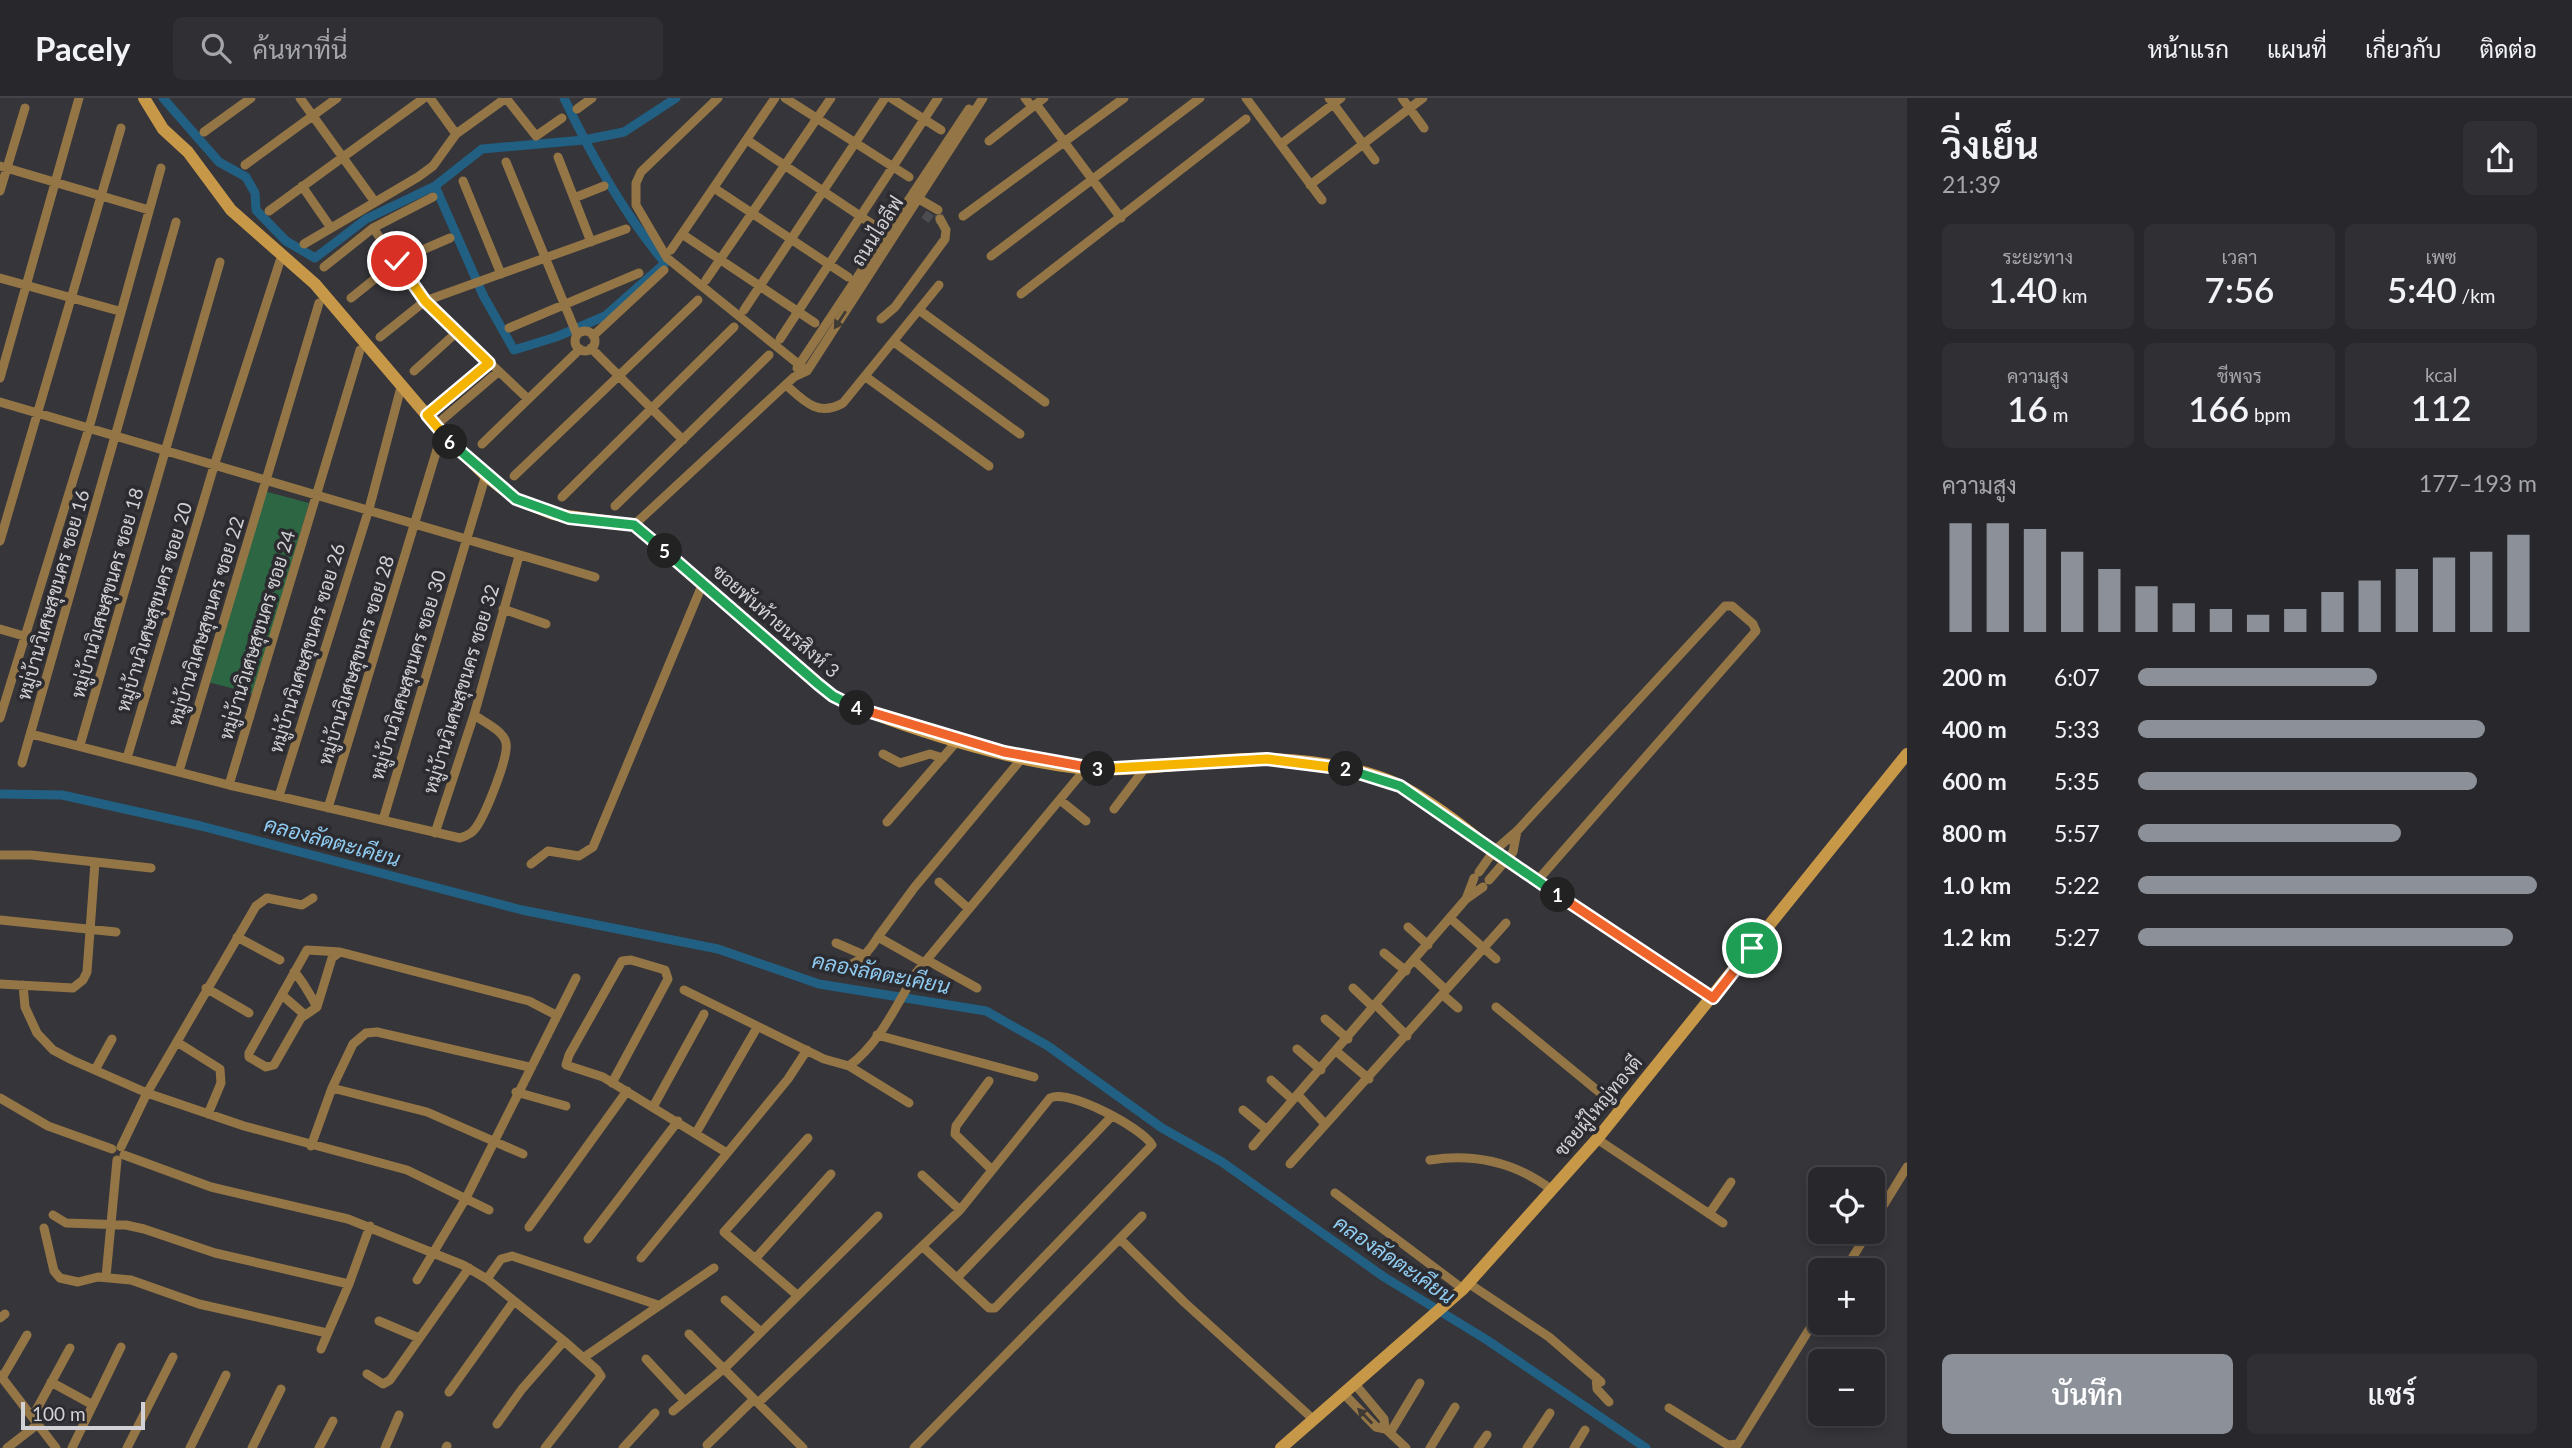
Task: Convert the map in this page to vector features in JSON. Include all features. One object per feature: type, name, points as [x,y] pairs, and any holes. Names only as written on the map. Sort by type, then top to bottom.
[{"type":"street","points":[[0,378],[24,285],[79,98]]},
{"type":"street","points":[[144,98],[163,129],[188,152],[231,210],[315,284],[473,464],[516,499],[569,518],[634,525]]},
{"type":"street","points":[[204,132],[251,98]]},
{"type":"street","points":[[300,98],[375,202]]},
{"type":"street","points":[[245,165],[337,98]]},
{"type":"street","points":[[269,211],[424,98]]},
{"type":"street","points":[[430,98],[456,134]]},
{"type":"street","points":[[304,244],[433,166],[456,134],[506,98],[536,136],[562,118]]},
{"type":"street","points":[[576,109],[592,98]]},
{"type":"street","points":[[718,98],[641,172],[636,183],[636,205],[667,258],[807,371]]},
{"type":"street","points":[[671,250],[775,98]]},
{"type":"street","points":[[785,98],[909,177]]},
{"type":"street","points":[[706,280],[831,98]]},
{"type":"street","points":[[744,310],[885,98]]},
{"type":"street","points":[[891,98],[941,130]]},
{"type":"street","points":[[780,338],[937,98]]},
{"type":"street","name":"ถนนไอลีฟ","points":[[794,377],[798,364],[977,98]]},
{"type":"street","name":"ถนนไอลีฟ","points":[[634,525],[794,377],[807,371],[983,98]]},
{"type":"street","points":[[1025,98],[1039,101],[1064,141],[1121,218]]},
{"type":"street","points":[[963,216],[1124,98]]},
{"type":"street","points":[[991,256],[1200,98]]},
{"type":"street","points":[[1246,98],[1322,200]]},
{"type":"street","points":[[1402,98],[1424,128]]},
{"type":"street","points":[[1310,185],[1423,98]]},
{"type":"street","points":[[1281,144],[1334,100],[1376,160]]},
{"type":"street","points":[[989,141],[1039,101]]},
{"type":"street","points":[[0,191],[3,167],[24,108]]},
{"type":"street","points":[[1021,294],[1247,119]]},
{"type":"street","points":[[0,541],[121,128]]},
{"type":"street","points":[[747,140],[878,228]]},
{"type":"street","points":[[558,157],[591,242]]},
{"type":"street","points":[[506,162],[577,335],[576,344],[580,349]]},
{"type":"street","points":[[3,167],[149,210]]},
{"type":"street","points":[[0,718],[89,428],[119,311],[161,168]]},
{"type":"street","points":[[463,181],[500,274]]},
{"type":"street","points":[[302,186],[331,228]]},
{"type":"street","points":[[574,198],[604,186]]},
{"type":"street","points":[[714,188],[848,276]]},
{"type":"street","points":[[324,267],[373,228],[433,197]]},
{"type":"street","points":[[916,203],[924,214]]},
{"type":"street","points":[[881,319],[895,307],[945,239],[946,230],[939,215],[916,203]]},
{"type":"street","name":"หมู่บ้านวิเศษสุขนคร ซอย 16","points":[[22,763],[176,222]]},
{"type":"street","points":[[373,228],[425,301],[528,399]]},
{"type":"street","points":[[380,337],[425,301],[626,229]]},
{"type":"street","points":[[682,234],[815,323]]},
{"type":"street","points":[[351,299],[397,261],[450,238]]},
{"type":"street","name":"หมู่บ้านวิเศษสุขนคร ซอย 20","points":[[127,758],[214,466],[280,261]]},
{"type":"street","name":"หมู่บ้านวิเศษสุขนคร ซอย 18","points":[[80,745],[220,262]]},
{"type":"street","points":[[592,348],[593,336],[664,270]]},
{"type":"street","points":[[509,328],[639,273]]},
{"type":"street","points":[[0,278],[119,311]]},
{"type":"street","points":[[786,385],[813,409],[832,409],[844,403],[939,285]]},
{"type":"street","points":[[514,476],[698,300]]},
{"type":"street","name":"หมู่บ้านวิเศษสุขนคร ซอย 22","points":[[179,771],[319,303]]},
{"type":"street","points":[[919,310],[1045,402]]},
{"type":"street","points":[[562,498],[734,327]]},
{"type":"street","points":[[577,335],[585,331],[593,336]]},
{"type":"street","points":[[414,371],[457,332]]},
{"type":"street","points":[[894,342],[1020,434]]},
{"type":"street","points":[[482,444],[580,349],[592,348],[683,440]]},
{"type":"street","name":"หมู่บ้านวิเศษสุขนคร ซอย 24","points":[[229,785],[319,495],[360,350]]},
{"type":"street","points":[[615,506],[769,355]]},
{"type":"street","points":[[432,420],[489,363]]},
{"type":"street","points":[[432,420],[498,372]]},
{"type":"street","points":[[866,377],[989,466]]},
{"type":"street","name":"หมู่บ้านวิเศษสุขนคร ซอย 26","points":[[279,796],[369,509],[400,391]]},
{"type":"street","points":[[0,402],[595,577]]},
{"type":"street","name":"หมู่บ้านวิเศษสุขนคร ซอย 28","points":[[328,808],[417,523],[439,443]]},
{"type":"street","name":"หมู่บ้านวิเศษสุขนคร ซอย 30","points":[[383,820],[484,481]]},
{"type":"street","name":"ซอยพันท้ายนรสิงห์ 3","points":[[634,525],[833,696],[860,709],[1023,757],[1086,768],[1145,768],[1267,759],[1325,764],[1400,786],[1476,836],[1493,852],[1713,998]]},
{"type":"street","name":"หมู่บ้านวิเศษสุขนคร ซอย 32","points":[[435,832],[474,715],[519,556]]},
{"type":"street","points":[[531,864],[548,851],[557,850],[579,856],[593,847],[703,583]]},
{"type":"street","points":[[1253,1146],[1451,919],[1493,852],[1517,831],[1725,606],[1732,606],[1755,626],[1756,631],[1537,881]]},
{"type":"street","points":[[503,609],[546,624]]},
{"type":"street","points":[[0,629],[24,636]]},
{"type":"street","points":[[31,734],[229,785],[460,838],[474,830],[506,755],[506,740],[474,715]]},
{"type":"street","points":[[887,822],[958,740]]},
{"type":"street","points":[[883,754],[900,763],[930,754],[943,758]]},
{"type":"street","name":"ซอยผู้ใหญ่ทองดี","points":[[1281,1448],[1463,1288],[1552,1190],[1713,998],[1907,754]]},
{"type":"street","points":[[817,962],[840,968],[866,956],[914,888],[1023,757]]},
{"type":"street","points":[[849,1066],[899,1006],[911,981],[925,961],[1086,768]]},
{"type":"street","points":[[1114,809],[1145,768]]},
{"type":"street","points":[[1059,800],[1086,821]]},
{"type":"street","points":[[1466,899],[1486,884],[1513,852],[1517,831]]},
{"type":"street","points":[[0,855],[150,868]]},
{"type":"street","points":[[0,984],[78,986],[87,972],[95,862]]},
{"type":"street","points":[[939,882],[969,909]]},
{"type":"street","points":[[106,1277],[119,1152],[147,1093],[206,988],[261,900],[267,898],[302,905],[313,898]]},
{"type":"street","points":[[1451,919],[1496,959]]},
{"type":"street","points":[[0,920],[116,932]]},
{"type":"street","points":[[1290,1164],[1407,1037],[1506,923]]},
{"type":"street","points":[[1408,927],[1428,945]]},
{"type":"street","points":[[237,937],[280,960]]},
{"type":"street","points":[[878,937],[977,988]]},
{"type":"street","points":[[836,943],[866,956]]},
{"type":"street","points":[[340,952],[332,958],[317,1007],[304,1015],[274,1065],[265,1067],[250,1058],[249,1053],[307,949],[340,952],[519,998],[556,1016]]},
{"type":"street","points":[[1384,953],[1406,971]]},
{"type":"street","points":[[612,1083],[668,979],[665,970],[631,960],[622,961],[566,1065],[600,1075],[612,1083],[678,1121],[727,1153]]},
{"type":"street","points":[[1415,961],[1458,1008]]},
{"type":"street","points":[[294,972],[302,979],[305,992],[317,1007]]},
{"type":"street","points":[[417,1280],[466,1198],[495,1142],[516,1092],[576,978]]},
{"type":"street","points":[[23,985],[29,1020],[43,1041],[53,1050],[147,1093],[208,1114],[311,1146],[407,1170],[489,1210]]},
{"type":"street","points":[[206,988],[249,1013]]},
{"type":"street","points":[[1353,988],[1407,1037]]},
{"type":"street","points":[[684,990],[839,1065],[849,1066],[909,1103]]},
{"type":"street","points":[[282,995],[304,1015]]},
{"type":"street","points":[[1496,1007],[1621,1110]]},
{"type":"street","points":[[653,1107],[704,1014]]},
{"type":"street","points":[[1325,1019],[1348,1039]]},
{"type":"street","points":[[696,1133],[755,1031]]},
{"type":"street","points":[[311,1146],[332,1088],[354,1044],[366,1033],[377,1032],[529,1067]]},
{"type":"street","points":[[877,1035],[1034,1077]]},
{"type":"street","points":[[95,1070],[112,1040]]},
{"type":"street","points":[[177,1042],[220,1069],[221,1083],[208,1114]]},
{"type":"street","points":[[1297,1049],[1321,1070]]},
{"type":"street","points":[[641,1258],[788,1079],[807,1050]]},
{"type":"street","points":[[1336,1051],[1369,1079]]},
{"type":"street","points":[[1271,1080],[1325,1124]]},
{"type":"street","points":[[989,1081],[956,1126],[956,1134],[992,1170]]},
{"type":"street","points":[[332,1088],[427,1112],[523,1154]]},
{"type":"street","points":[[528,1227],[627,1091]]},
{"type":"street","points":[[516,1092],[566,1106]]},
{"type":"street","points":[[707,1445],[960,1210],[1045,1103],[1056,1096],[1085,1103],[1150,1140],[1151,1148],[995,1308],[989,1308],[922,1246]]},
{"type":"street","points":[[0,1098],[48,1126],[211,1186],[370,1226],[433,1251],[487,1279],[564,1341],[601,1376],[545,1448]]},
{"type":"street","points":[[1243,1110],[1267,1130]]},
{"type":"street","points":[[957,1278],[1111,1116]]},
{"type":"street","points":[[588,1239],[678,1121]]},
{"type":"street","points":[[797,1294],[724,1232],[808,1138]]},
{"type":"street","points":[[1597,1139],[1723,1223]]},
{"type":"street","points":[[1430,1160],[1489,1159],[1534,1177],[1552,1190]]},
{"type":"street","points":[[1885,1203],[1907,1167]]},
{"type":"street","points":[[755,1259],[831,1174]]},
{"type":"street","points":[[922,1175],[960,1210]]},
{"type":"street","points":[[1709,1214],[1731,1182]]},
{"type":"street","points":[[1335,1193],[1463,1288],[1549,1337],[1599,1379],[1597,1389],[1609,1402]]},
{"type":"street","points":[[53,1215],[66,1223],[110,1224],[144,1229],[215,1253],[349,1284]]},
{"type":"street","points":[[673,1411],[723,1368],[878,1216]]},
{"type":"street","points":[[914,1448],[1142,1216]]},
{"type":"street","points":[[321,1349],[370,1226]]},
{"type":"street","points":[[44,1228],[54,1271],[60,1278],[78,1282],[106,1277],[140,1282],[199,1304],[327,1332]]},
{"type":"street","points":[[1120,1239],[1184,1302],[1313,1419]]},
{"type":"street","points":[[487,1279],[501,1259],[512,1256],[657,1305]]},
{"type":"street","points":[[367,1374],[386,1383],[469,1268]]},
{"type":"street","points":[[583,1358],[714,1268]]},
{"type":"street","points":[[724,1300],[760,1331]]},
{"type":"street","points":[[449,1392],[514,1301]]},
{"type":"street","points":[[379,1321],[419,1338]]},
{"type":"street","points":[[1670,1408],[1728,1445],[1738,1444],[1808,1331]]},
{"type":"street","points":[[689,1334],[803,1448]]},
{"type":"street","points":[[27,1335],[1,1377],[56,1448]]},
{"type":"street","points":[[497,1424],[522,1389],[564,1341]]},
{"type":"street","points":[[72,1448],[121,1347]]},
{"type":"street","points":[[7,1448],[36,1420],[51,1382],[70,1348]]},
{"type":"street","points":[[127,1448],[173,1357]]},
{"type":"street","points":[[646,1359],[684,1400]]},
{"type":"street","points":[[190,1448],[226,1375]]},
{"type":"street","points":[[51,1382],[93,1405]]},
{"type":"street","points":[[1354,1383],[1384,1419],[1388,1431],[1400,1446]]},
{"type":"street","points":[[1388,1431],[1420,1383]]},
{"type":"street","points":[[0,1396],[10,1388]]},
{"type":"street","points":[[252,1448],[281,1389]]},
{"type":"street","points":[[1343,1393],[1376,1427],[1388,1431]]},
{"type":"street","points":[[1430,1448],[1455,1407]]},
{"type":"street","points":[[623,1448],[655,1413]]},
{"type":"street","points":[[1527,1448],[1550,1413]]},
{"type":"street","points":[[385,1448],[399,1415]]},
{"type":"street","points":[[319,1448],[333,1421]]},
{"type":"street","points":[[1574,1448],[1585,1430]]},
{"type":"street","points":[[1478,1448],[1487,1435]]},
{"type":"street","points":[[786,1448],[794,1439]]},
{"type":"green space","points":[[264,491],[309,503],[254,694],[208,682]]},
{"type":"waterway","points":[[163,98],[219,162],[246,177],[255,193],[256,210],[286,241],[315,258],[366,219],[435,186],[482,149],[584,140],[624,132],[676,98]]},
{"type":"waterway","points":[[435,186],[483,295],[514,350],[556,337],[605,316],[665,263],[609,184],[564,98]]},
{"type":"waterway","name":"คลองลัดตะเคียน","points":[[0,794],[62,795],[201,826],[522,910],[718,949],[819,984],[986,1011],[1048,1046],[1162,1128],[1222,1162],[1384,1277],[1487,1340],[1646,1448]]},
{"type":"tunnel","points":[[924,214],[932,220],[940,219],[938,212]]},
{"type":"route","points":[[397,261],[425,301],[489,363],[427,415],[461,453],[501,489],[527,504],[569,518],[634,525],[833,696],[860,709],[958,740],[1086,768],[1131,769],[1267,759],[1325,764],[1387,780],[1476,836],[1493,852],[1713,998],[1752,948]]}]
